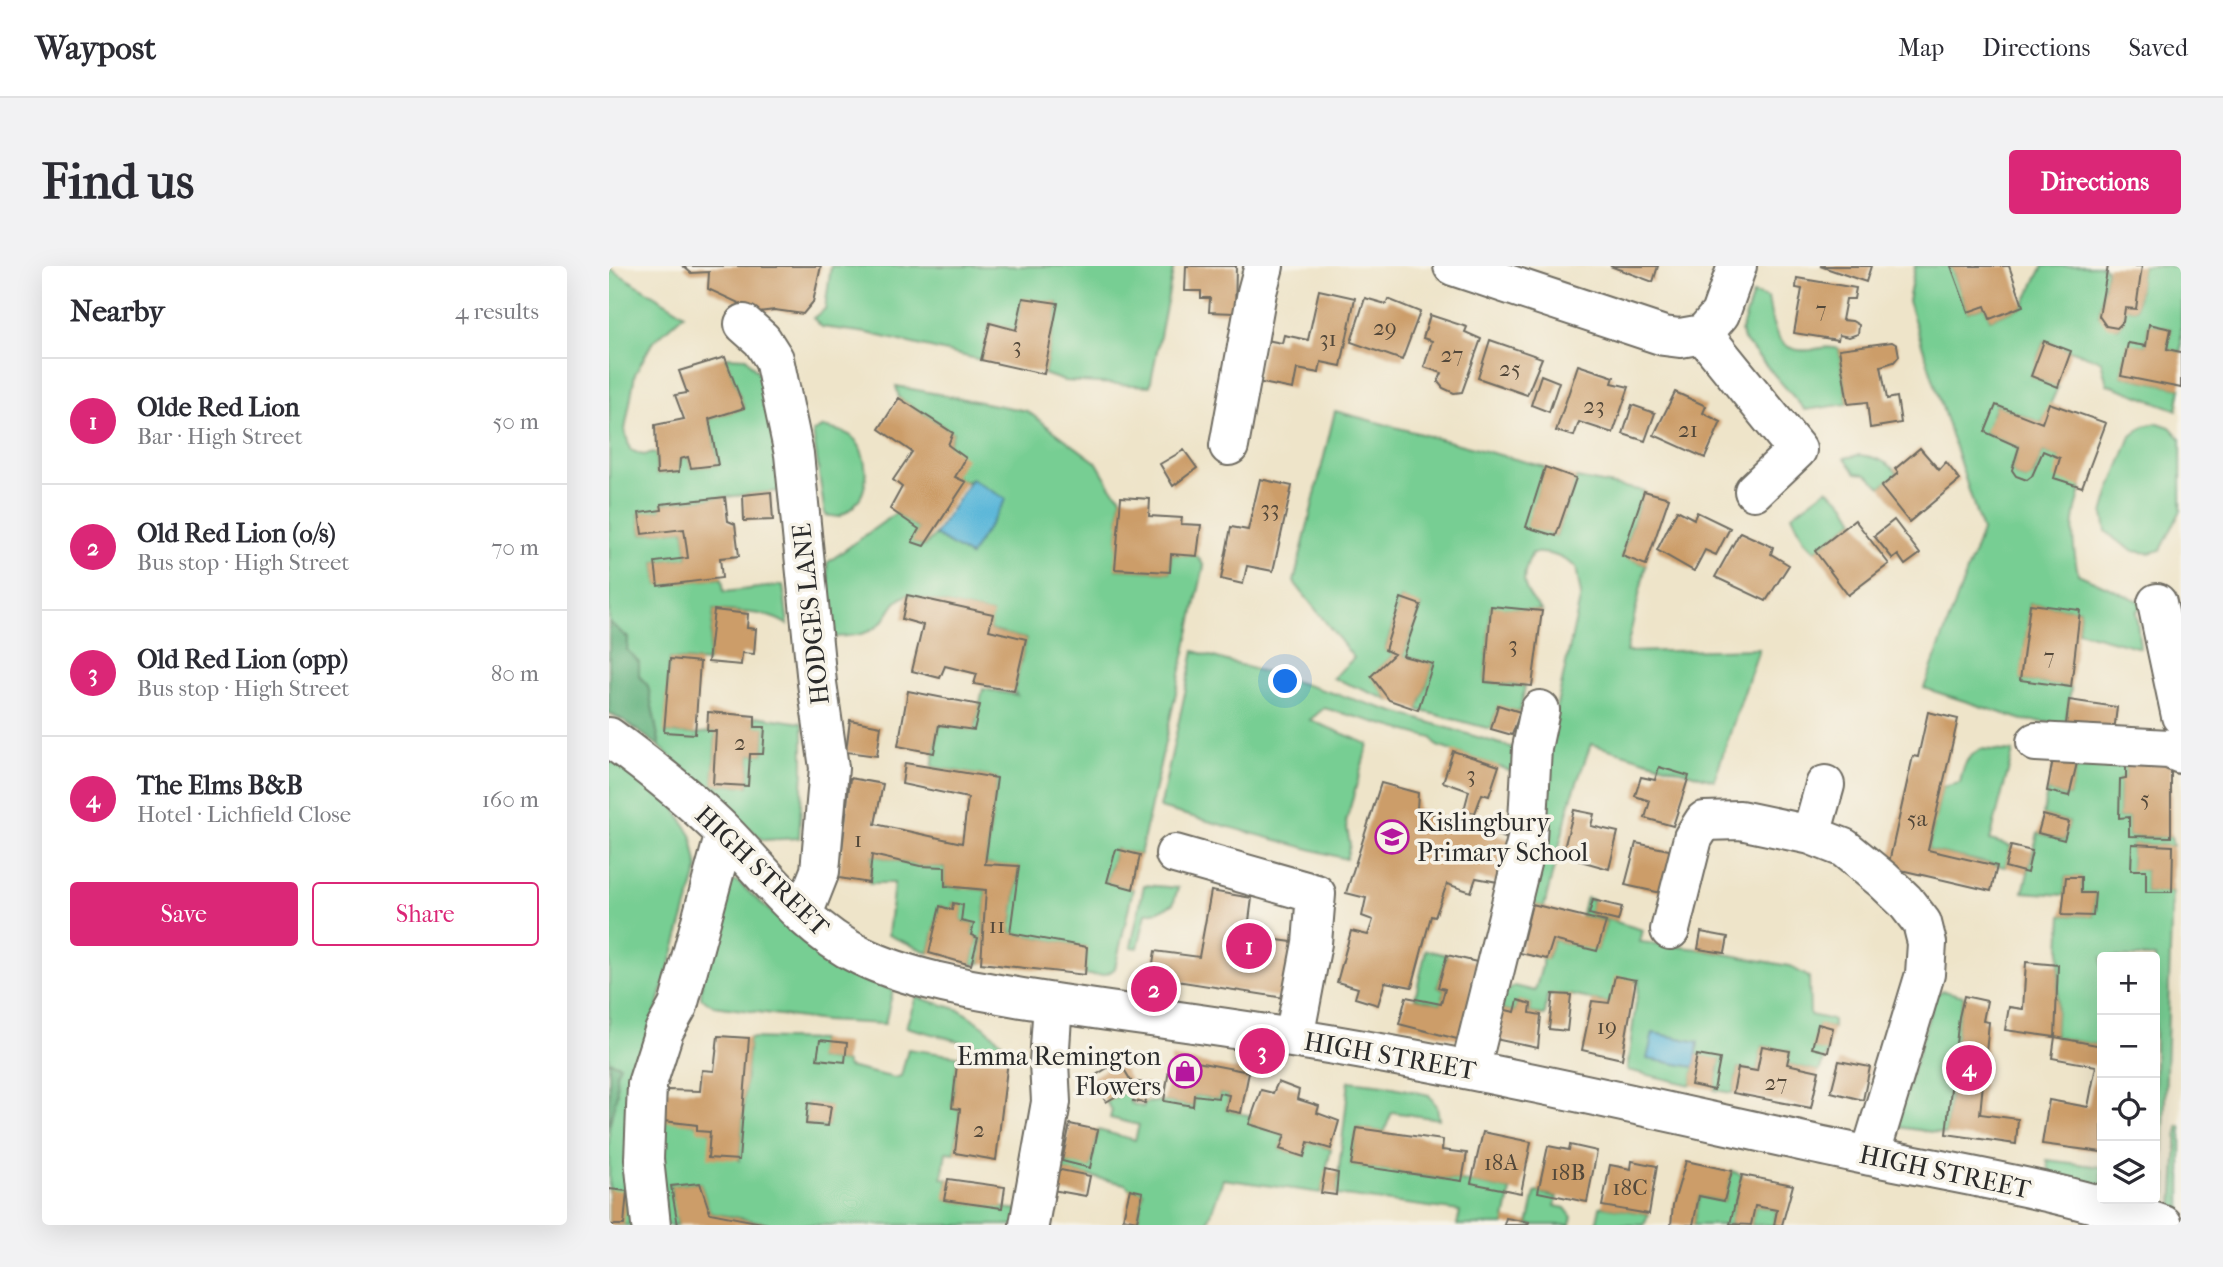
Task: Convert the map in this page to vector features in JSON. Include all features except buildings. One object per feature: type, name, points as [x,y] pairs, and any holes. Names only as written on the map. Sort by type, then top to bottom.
[{"type":"street","points":[[1229,446],[1249,329],[1264,266]]},
{"type":"street","points":[[1453,266],[1664,336],[1681,338],[1703,334],[1720,314],[1737,266]]},
{"type":"street","name":"HODGES LANE","points":[[744,324],[762,340],[774,359],[794,454],[817,683],[829,768],[820,871],[803,914]]},
{"type":"street","points":[[1703,334],[1797,450],[1754,491]]},
{"type":"street","points":[[2157,603],[2181,716]]},
{"type":"street","points":[[1469,1070],[1527,839],[1532,748],[1540,710]]},
{"type":"street","name":"HIGH STREET","points":[[609,737],[667,780],[725,833],[759,872],[837,943],[889,968],[979,990],[1294,1038],[1469,1070],[2021,1186],[2133,1214],[2163,1225]]},
{"type":"street","points":[[2036,741],[2169,748],[2181,754]]},
{"type":"street","points":[[1811,835],[1825,785]]},
{"type":"street","points":[[1670,929],[1693,838],[1704,821],[1740,820],[1811,835],[1844,848],[1905,901],[1922,923],[1927,943],[1925,974],[1870,1156]]},
{"type":"street","points":[[651,1225],[645,1159],[647,1084],[658,1046],[678,1006],[725,833]]},
{"type":"street","points":[[1175,854],[1316,894],[1312,943],[1294,1038]]},
{"type":"street","points":[[1029,1225],[1051,1102],[1049,1062],[1053,1003]]},
{"type":"green space","points":[[831,266],[1174,266],[1150,386],[1064,381],[1044,374],[1058,303],[1023,299],[1016,330],[990,323],[981,360],[867,333],[822,327],[813,318],[825,309]]},
{"type":"green space","points":[[1915,266],[1951,266],[1968,312],[1985,306],[1990,319],[2023,306],[2043,266],[2102,266],[2107,270],[2099,316],[2117,328],[2123,322],[2125,308],[2136,309],[2142,266],[2181,266],[2181,352],[2167,349],[2171,329],[2149,324],[2146,346],[2128,344],[2121,376],[2181,388],[2177,410],[2107,384],[2101,361],[2044,341],[2031,376],[2058,387],[2042,423],[1996,405],[1985,432],[2019,447],[2012,470],[2016,476],[2026,480],[2033,476],[2043,451],[2060,458],[2082,487],[2073,530],[2078,574],[2143,603],[2136,612],[2140,648],[2078,631],[2080,610],[2030,604],[2021,680],[2071,687],[2066,724],[2023,720],[1924,688],[1982,531],[1908,301]]},
{"type":"green space","points":[[609,268],[684,314],[652,343],[635,374],[625,430],[630,450],[643,455],[656,453],[657,474],[678,471],[680,459],[688,457],[691,468],[718,465],[709,419],[744,408],[725,357],[746,358],[760,375],[771,399],[779,491],[662,504],[662,510],[639,514],[642,534],[684,529],[688,558],[655,562],[658,585],[722,578],[724,592],[783,585],[788,625],[761,614],[714,610],[708,662],[670,659],[665,732],[695,734],[716,731],[713,784],[748,786],[750,754],[763,754],[765,728],[755,727],[755,716],[803,723],[799,838],[763,840],[660,747],[648,686],[639,676],[639,662],[627,650],[628,638],[609,622]]},
{"type":"green space","points":[[1753,294],[1768,298],[1774,328],[1783,343],[1790,348],[1839,349],[1848,404],[1805,410],[1744,340],[1741,331]]},
{"type":"green space","points":[[896,386],[1027,411],[1097,463],[1111,487],[1121,497],[1116,569],[1170,572],[1171,554],[1197,556],[1204,566],[1140,855],[1116,849],[1107,881],[1133,889],[1115,968],[1108,973],[1085,975],[1086,947],[1010,933],[1019,867],[985,864],[997,778],[932,767],[939,725],[974,730],[983,689],[1017,695],[1014,691],[1026,639],[989,630],[992,614],[907,595],[895,604],[885,619],[871,631],[834,637],[827,563],[896,513],[919,529],[913,542],[924,546],[935,535],[970,556],[972,479],[966,482],[955,477],[948,445],[953,433],[899,398]]},
{"type":"green space","points":[[1335,411],[1545,467],[1527,526],[1556,536],[1576,478],[1644,491],[1622,556],[1646,565],[1626,652],[1759,649],[1714,780],[1591,744],[1571,799],[1544,907],[1532,904],[1528,895],[1528,875],[1549,787],[1549,754],[1555,714],[1581,595],[1576,567],[1555,556],[1532,553],[1525,570],[1525,584],[1530,596],[1542,611],[1491,607],[1485,682],[1525,686],[1520,712],[1498,706],[1491,729],[1418,710],[1433,664],[1403,656],[1421,606],[1401,598],[1385,650],[1394,654],[1372,676],[1389,700],[1333,678],[1354,658],[1294,582]]},
{"type":"green space","points":[[2158,423],[2170,427],[2181,439],[2181,510],[2161,550],[2149,553],[2134,551],[2116,540],[2106,531],[2103,514],[2131,436],[2144,426]]},
{"type":"green space","points":[[824,427],[851,436],[860,447],[865,463],[864,487],[860,498],[852,508],[838,517],[825,515],[813,432]]},
{"type":"green space","points":[[1858,455],[1880,460],[1898,473],[1881,487],[1867,474],[1856,473],[1845,458]]},
{"type":"green space","points":[[1827,489],[1845,503],[1855,520],[1815,551],[1804,540],[1792,515]]},
{"type":"green space","points":[[609,622],[628,638],[627,650],[639,662],[639,676],[648,686],[660,747],[609,713]]},
{"type":"green space","points":[[1194,651],[1517,749],[1517,773],[1437,746],[1432,738],[1324,708],[1310,720],[1368,744],[1346,822],[1350,845],[1346,859],[1160,808]]},
{"type":"green space","points":[[1981,749],[2013,752],[1990,840],[2011,846],[2005,867],[1928,850],[1942,787],[1960,783],[1966,763],[1971,755]]},
{"type":"green space","points":[[609,753],[673,805],[692,837],[698,869],[652,1025],[656,1117],[697,1125],[710,1132],[739,1160],[749,1038],[820,1040],[818,1059],[845,1062],[848,1067],[895,1078],[901,1076],[908,1049],[958,1056],[952,1107],[960,1109],[955,1153],[946,1152],[942,1178],[948,1179],[945,1200],[1020,1210],[1016,1225],[768,1225],[710,1213],[700,1183],[671,1186],[678,1225],[609,1225]],"holes":[[[808,1103],[830,1106],[828,1126],[806,1124]]]},
{"type":"green space","points":[[2077,763],[2126,763],[2126,778],[2120,779],[2119,818],[2129,817],[2129,836],[2171,837],[2173,846],[2132,844],[2131,869],[2146,870],[2146,892],[2172,892],[2163,1161],[2160,1161],[2160,952],[2097,952],[2097,1045],[2055,1037],[2062,915],[2093,916],[2095,893],[2081,893],[2081,877],[2066,877],[2064,895],[2023,892],[2038,833],[2064,840],[2069,822],[2043,815],[2047,791],[2069,796]]},
{"type":"green space","points":[[872,855],[920,866],[945,867],[945,886],[986,890],[981,963],[971,965],[978,938],[971,935],[974,924],[961,921],[962,905],[953,903],[952,910],[940,906],[929,953],[888,935],[894,883],[869,883]]},
{"type":"green space","points":[[737,881],[814,951],[854,976],[893,990],[885,1024],[824,1021],[714,1006],[701,998],[702,972],[731,882]]},
{"type":"green space","points":[[1144,885],[1178,888],[1173,904],[1159,911],[1146,913],[1138,948],[1131,947]]},
{"type":"green space","points":[[1586,898],[1593,900],[1589,914],[1643,930],[1640,942],[1698,949],[1789,966],[1809,977],[1810,1015],[1833,1020],[1833,1028],[1818,1025],[1813,1048],[1828,1051],[1819,1071],[1787,1064],[1790,1051],[1762,1046],[1757,1071],[1738,1068],[1733,1093],[1714,1090],[1720,1060],[1697,1055],[1698,1042],[1653,1033],[1648,1059],[1695,1067],[1691,1085],[1627,1070],[1639,980],[1609,1003],[1570,995],[1555,995],[1547,996],[1545,1015],[1530,1013],[1531,1004],[1518,1001],[1515,1012],[1501,1009],[1503,994],[1515,986],[1535,991],[1542,958],[1547,959],[1553,940],[1597,950],[1606,922],[1581,916]]},
{"type":"green space","points":[[1426,950],[1447,955],[1438,987],[1445,989],[1441,1004],[1415,998]]},
{"type":"green space","points":[[1943,991],[1964,996],[1959,1017],[1946,1134],[1899,1127],[1898,1120],[1936,993]]},
{"type":"green space","points":[[916,997],[960,1010],[985,1027],[1016,1056],[906,1027]]},
{"type":"green space","points":[[609,1061],[620,1065],[616,1073],[617,1094],[609,1127]]},
{"type":"green space","points":[[1349,1081],[1429,1095],[1437,1107],[1439,1119],[1392,1112],[1384,1132],[1357,1128],[1351,1165],[1511,1191],[1504,1225],[1457,1225],[1460,1211],[1336,1195]]},
{"type":"green space","points":[[1134,1086],[1130,1103],[1143,1107],[1145,1103],[1164,1101],[1193,1106],[1194,1095],[1218,1098],[1219,1093],[1229,1095],[1226,1110],[1252,1116],[1250,1124],[1285,1135],[1280,1149],[1304,1156],[1308,1142],[1331,1149],[1321,1193],[1223,1179],[1207,1225],[1139,1225],[1137,1221],[1143,1192],[1130,1189],[1125,1184],[1056,1169],[1062,1161],[1090,1167],[1098,1130],[1135,1140],[1139,1125],[1110,1118],[1112,1110],[1106,1102]]},
{"type":"green space","points":[[2178,1126],[2181,1126],[2181,1214],[2175,1214],[2173,1207]]},
{"type":"green space","points":[[2047,1160],[2097,1166],[2097,1189],[2050,1174]]},
{"type":"green space","points":[[1732,1171],[1742,1175],[1730,1224],[1736,1225],[1693,1225],[1699,1196],[1724,1201]]},
{"type":"green space","points":[[2160,1174],[2167,1175],[2166,1208],[2154,1204],[2160,1204]]},
{"type":"green space","points":[[1535,1193],[1557,1197],[1555,1206],[1565,1208],[1572,1217],[1570,1225],[1528,1225]]},
{"type":"green space","points":[[1602,1206],[1649,1214],[1644,1225],[1596,1225]]},
{"type":"green space","points":[[1755,1206],[1777,1210],[1774,1225],[1751,1225]]},
{"type":"water","points":[[971,479],[1006,499],[970,556],[935,535]]},
{"type":"water","points":[[1653,1033],[1698,1042],[1695,1067],[1647,1059]]},
{"type":"place","name":"Kislingbury Primary School","points":[[1392,837]]},
{"type":"place","name":"Olde Red Lion","points":[[1249,946]]},
{"type":"place","name":"Old Red Lion (o/s)","points":[[1154,989]]},
{"type":"place","name":"Old Red Lion (opp)","points":[[1262,1051]]},
{"type":"place","name":"The Elms B&B","points":[[1969,1068]]},
{"type":"place","name":"Emma Remington Flowers","points":[[1185,1071]]}]
